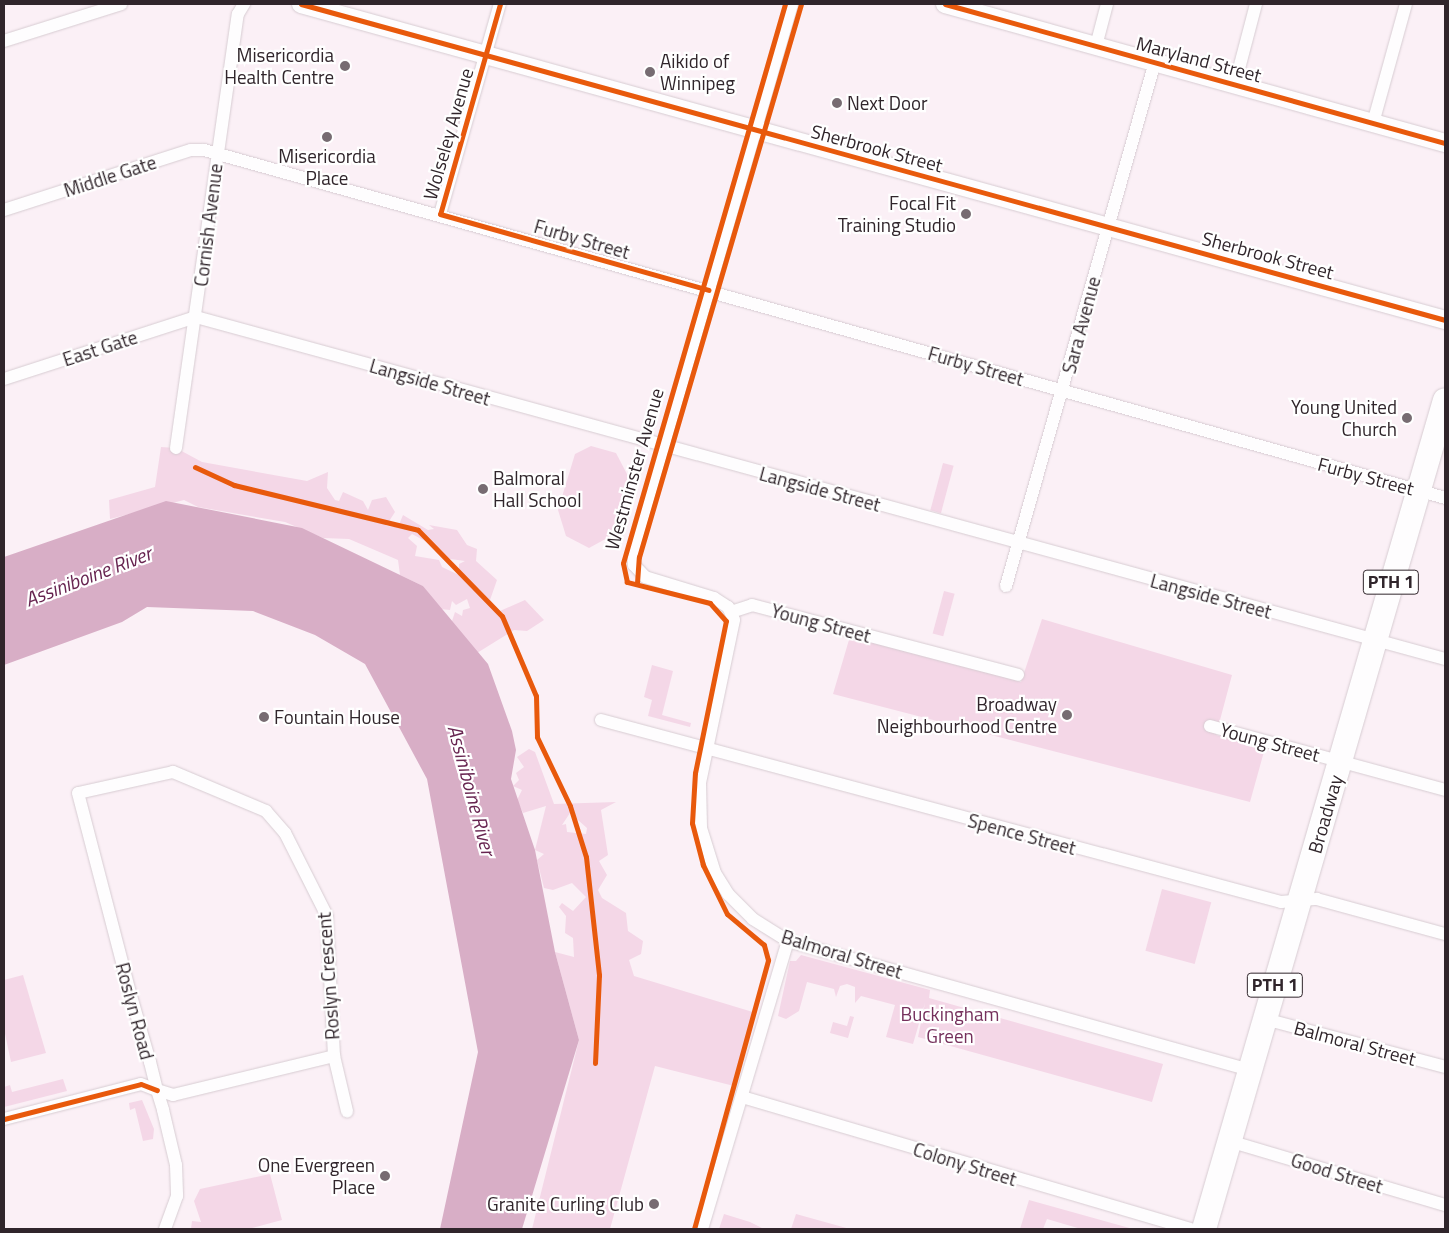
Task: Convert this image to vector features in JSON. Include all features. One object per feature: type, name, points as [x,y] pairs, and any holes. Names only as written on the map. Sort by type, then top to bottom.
[{"type":"highway","name":"Broadway","points":[[1204,1229],[1374,639],[1445,402]]},
{"type":"main road","name":"Sherbrook Street","points":[[301,4],[1445,320]]},
{"type":"main road","name":"Maryland Street","points":[[952,5],[1445,143]]},
{"type":"street","points":[[4,41],[121,4]]},
{"type":"street","name":"Cornish Avenue","points":[[176,448],[238,14],[244,4]]},
{"type":"street","name":"Wolseley Avenue","points":[[440,214],[500,4]]},
{"type":"street","name":"Westminster Avenue","points":[[731,612],[714,598],[645,577],[634,565],[633,551],[792,4]]},
{"type":"street","points":[[1096,46],[1107,4]]},
{"type":"street","points":[[1235,84],[1256,4]]},
{"type":"street","points":[[1373,123],[1406,4]]},
{"type":"street","name":"Sara Avenue","points":[[1006,586],[1155,62]]},
{"type":"street","name":"Middle Gate","points":[[4,210],[191,150],[217,154]]},
{"type":"street","name":"Furby Street","points":[[217,154],[440,214],[1445,498]]},
{"type":"street","name":"East Gate","points":[[4,380],[196,317]]},
{"type":"street","name":"Langside Street","points":[[196,317],[1018,544],[1445,659]]},
{"type":"street","name":"Young Street","points":[[731,612],[752,605],[1018,675]]},
{"type":"street","name":"Balmoral Street","points":[[731,612],[734,628],[706,750],[699,815],[715,873],[748,915],[788,941],[1250,1070]]},
{"type":"street","name":"Spence Street","points":[[601,720],[706,750],[1280,902],[1317,900],[1445,934]]},
{"type":"street","name":"Young Street","points":[[1210,726],[1445,790]]},
{"type":"street","name":"Roslyn Crescent","points":[[78,792],[173,772],[270,815],[317,890],[327,916],[334,1056],[347,1111]]},
{"type":"street","name":"Roslyn Road","points":[[78,792],[158,1090],[177,1185],[165,1229]]},
{"type":"street","points":[[702,1229],[788,941]]},
{"type":"street","name":"Balmoral Street","points":[[1266,1019],[1445,1067]]},
{"type":"street","name":"Roslyn Crescent","points":[[4,1119],[141,1084],[173,1095],[334,1056]]},
{"type":"street","name":"Colony Street","points":[[742,1097],[1190,1229]]},
{"type":"street","name":"Good Street","points":[[1229,1142],[1445,1205]]},
{"type":"green space","points":[[591,446],[616,453],[628,476],[611,536],[589,548],[566,536],[558,510],[575,454]]},
{"type":"green space","points":[[161,447],[176,448],[202,462],[307,481],[328,472],[327,488],[335,500],[339,501],[343,492],[363,501],[368,510],[372,500],[386,497],[395,512],[386,526],[398,527],[403,515],[428,530],[434,529],[429,525],[457,530],[467,545],[477,549],[476,561],[497,580],[490,600],[500,611],[525,600],[544,620],[527,631],[514,630],[477,653],[451,624],[455,612],[462,616],[463,610],[470,608],[467,599],[456,605],[452,601],[450,610],[440,609],[423,586],[400,575],[398,560],[349,539],[323,538],[285,522],[198,507],[184,500],[110,519],[109,500],[155,487]],"holes":[[[412,534],[440,549],[443,558],[465,561],[459,564],[459,575],[442,567],[439,560],[415,556],[417,546],[408,538]]]},
{"type":"green space","points":[[943,463],[954,466],[941,513],[930,510]]},
{"type":"green space","points":[[944,591],[955,594],[943,636],[933,634]]},
{"type":"green space","name":"Broadway Neighbourhood Centre","points":[[1042,619],[1232,675],[1216,735],[1265,748],[1250,802],[833,694],[851,633],[1021,682]]},
{"type":"green space","points":[[652,665],[673,671],[662,715],[691,723],[690,727],[648,716],[652,700],[644,697]]},
{"type":"green space","points":[[529,749],[535,752],[554,804],[616,802],[601,810],[608,855],[599,861],[607,875],[598,890],[602,898],[626,913],[628,931],[643,941],[641,954],[629,960],[634,976],[756,1013],[734,1086],[655,1066],[610,1229],[532,1229],[579,1040],[555,952],[574,957],[573,938],[565,933],[566,916],[559,907],[562,903],[573,911],[586,897],[572,883],[553,890],[544,888],[537,860],[544,854],[535,850],[546,806],[523,813],[517,800],[522,790],[513,786],[519,780],[516,773],[524,767],[517,757]],"holes":[[[570,813],[587,828],[586,834],[567,832],[566,824],[562,825]]]},
{"type":"green space","points":[[1162,889],[1211,902],[1195,964],[1145,951]]},
{"type":"green space","name":"Buckingham Green","points":[[801,955],[930,990],[929,998],[1163,1064],[1152,1102],[918,1037],[925,1003],[913,1044],[886,1037],[895,1005],[861,996],[855,1003],[855,987],[847,984],[840,986],[836,997],[834,989],[807,982],[799,1011],[786,1019],[778,1016],[790,961],[796,961]]},
{"type":"green space","points":[[23,975],[46,1053],[11,1062],[4,1029],[4,980]]},
{"type":"green space","points":[[850,1016],[854,1017],[848,1038],[830,1033],[833,1022],[847,1026]]},
{"type":"green space","points":[[63,1079],[67,1091],[4,1107],[4,1087],[10,1085],[12,1092]]},
{"type":"green space","points":[[142,1100],[154,1129],[153,1139],[143,1141],[135,1108],[130,1110],[129,1103]]},
{"type":"green space","points":[[270,1174],[282,1220],[248,1229],[191,1229],[192,1221],[201,1222],[194,1201],[200,1189]]},
{"type":"green space","points":[[1029,1200],[1133,1229],[1081,1229],[1047,1219],[1043,1229],[1020,1229]]},
{"type":"green space","points":[[724,1214],[750,1222],[764,1229],[719,1229]]},
{"type":"green space","points":[[796,1214],[850,1229],[791,1229]]},
{"type":"water","name":"Assiniboine River","points":[[166,501],[302,528],[423,586],[488,664],[512,731],[516,750],[511,779],[535,850],[555,952],[579,1040],[522,1229],[440,1229],[478,1052],[427,779],[365,664],[315,635],[253,611],[147,607],[122,622],[4,665],[4,557]]},
{"type":"cycle path","points":[[301,4],[1445,320]]},
{"type":"cycle path","points":[[500,4],[440,214],[708,290]]},
{"type":"cycle path","points":[[694,1229],[768,960],[764,945],[727,914],[703,865],[692,823],[695,773],[726,621],[710,603],[627,582],[623,563],[785,4]]},
{"type":"cycle path","points":[[637,583],[639,557],[801,4]]},
{"type":"cycle path","points":[[945,4],[1445,143]]},
{"type":"cycle path","points":[[195,467],[234,485],[418,530],[502,616],[536,696],[537,737],[570,806],[586,857],[599,975],[595,1063]]},
{"type":"cycle path","points":[[4,1119],[141,1084],[157,1090]]},
{"type":"place","name":"Misericordia Health Centre","points":[[345,66]]},
{"type":"place","name":"Aikido of Winnipeg","points":[[650,72]]},
{"type":"place","name":"Next Door","points":[[837,103]]},
{"type":"place","name":"Misericordia Place","points":[[327,137]]},
{"type":"place","name":"Focal Fit Training Studio","points":[[966,214]]},
{"type":"place","name":"Young United Church","points":[[1407,418]]},
{"type":"place","name":"Balmoral Hall School","points":[[483,489]]},
{"type":"place","name":"Broadway Neighbourhood Centre","points":[[1067,715]]},
{"type":"place","name":"Fountain House","points":[[264,717]]},
{"type":"place","name":"One Evergreen Place","points":[[385,1176]]},
{"type":"place","name":"Granite Curling Club","points":[[654,1204]]}]
